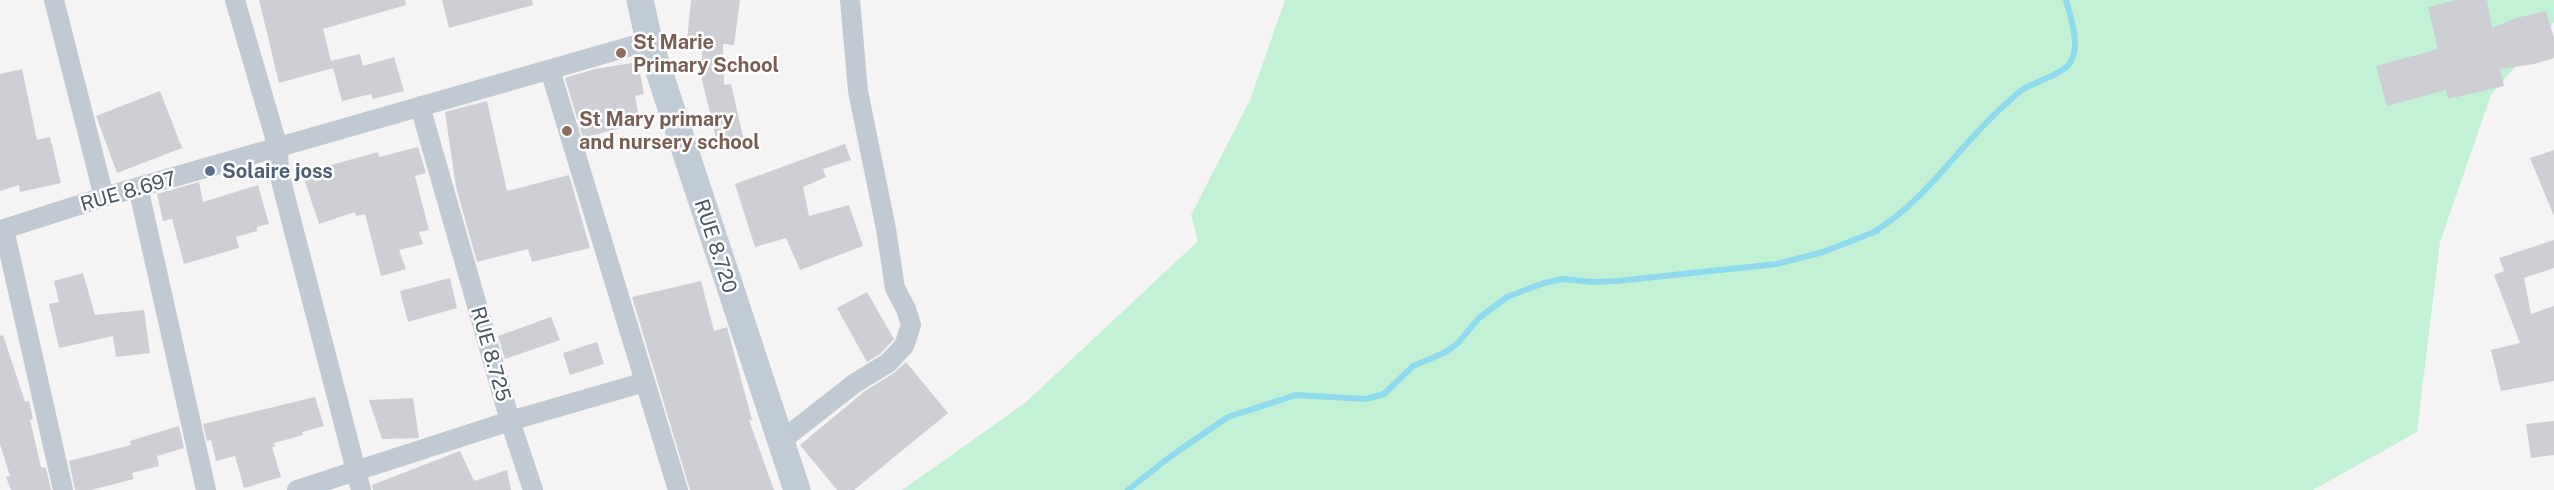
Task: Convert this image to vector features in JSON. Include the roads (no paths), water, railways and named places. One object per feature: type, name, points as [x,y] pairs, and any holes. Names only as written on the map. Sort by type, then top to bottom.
[{"type":"main road","name":"RUE 8.720","points":[[640,0],[649,41],[797,490]]},
{"type":"street","points":[[54,0],[104,197]]},
{"type":"street","points":[[235,0],[278,148],[279,173],[358,482]]},
{"type":"street","points":[[781,441],[855,383],[888,363],[904,346],[911,325],[895,288],[886,229],[858,91],[850,0]]},
{"type":"street","name":"RUE 8.697","points":[[63,490],[2,229],[138,187],[649,41]]},
{"type":"street","points":[[550,70],[678,490]]},
{"type":"street","name":"RUE 8.725","points":[[297,490],[358,482],[510,422],[420,106]]},
{"type":"street","points":[[138,187],[206,490]]},
{"type":"street","points":[[533,490],[510,422],[645,382]]},
{"type":"waterway","points":[[1128,490],[1171,456],[1228,417],[1296,395],[1366,399],[1384,394],[1413,366],[1444,353],[1457,344],[1479,318],[1507,297],[1544,283],[1563,279],[1594,282],[1617,281],[1777,264],[1823,252],[1877,231],[1872,233],[1892,220],[1927,188],[1974,135],[2017,94],[2061,71],[2070,63],[2075,40],[2066,0]]},
{"type":"place","name":"St Marie Primary School","points":[[621,53]]},
{"type":"place","name":"St Mary primary and nursery school","points":[[567,131]]},
{"type":"place","name":"Solaire joss","points":[[210,171]]}]
